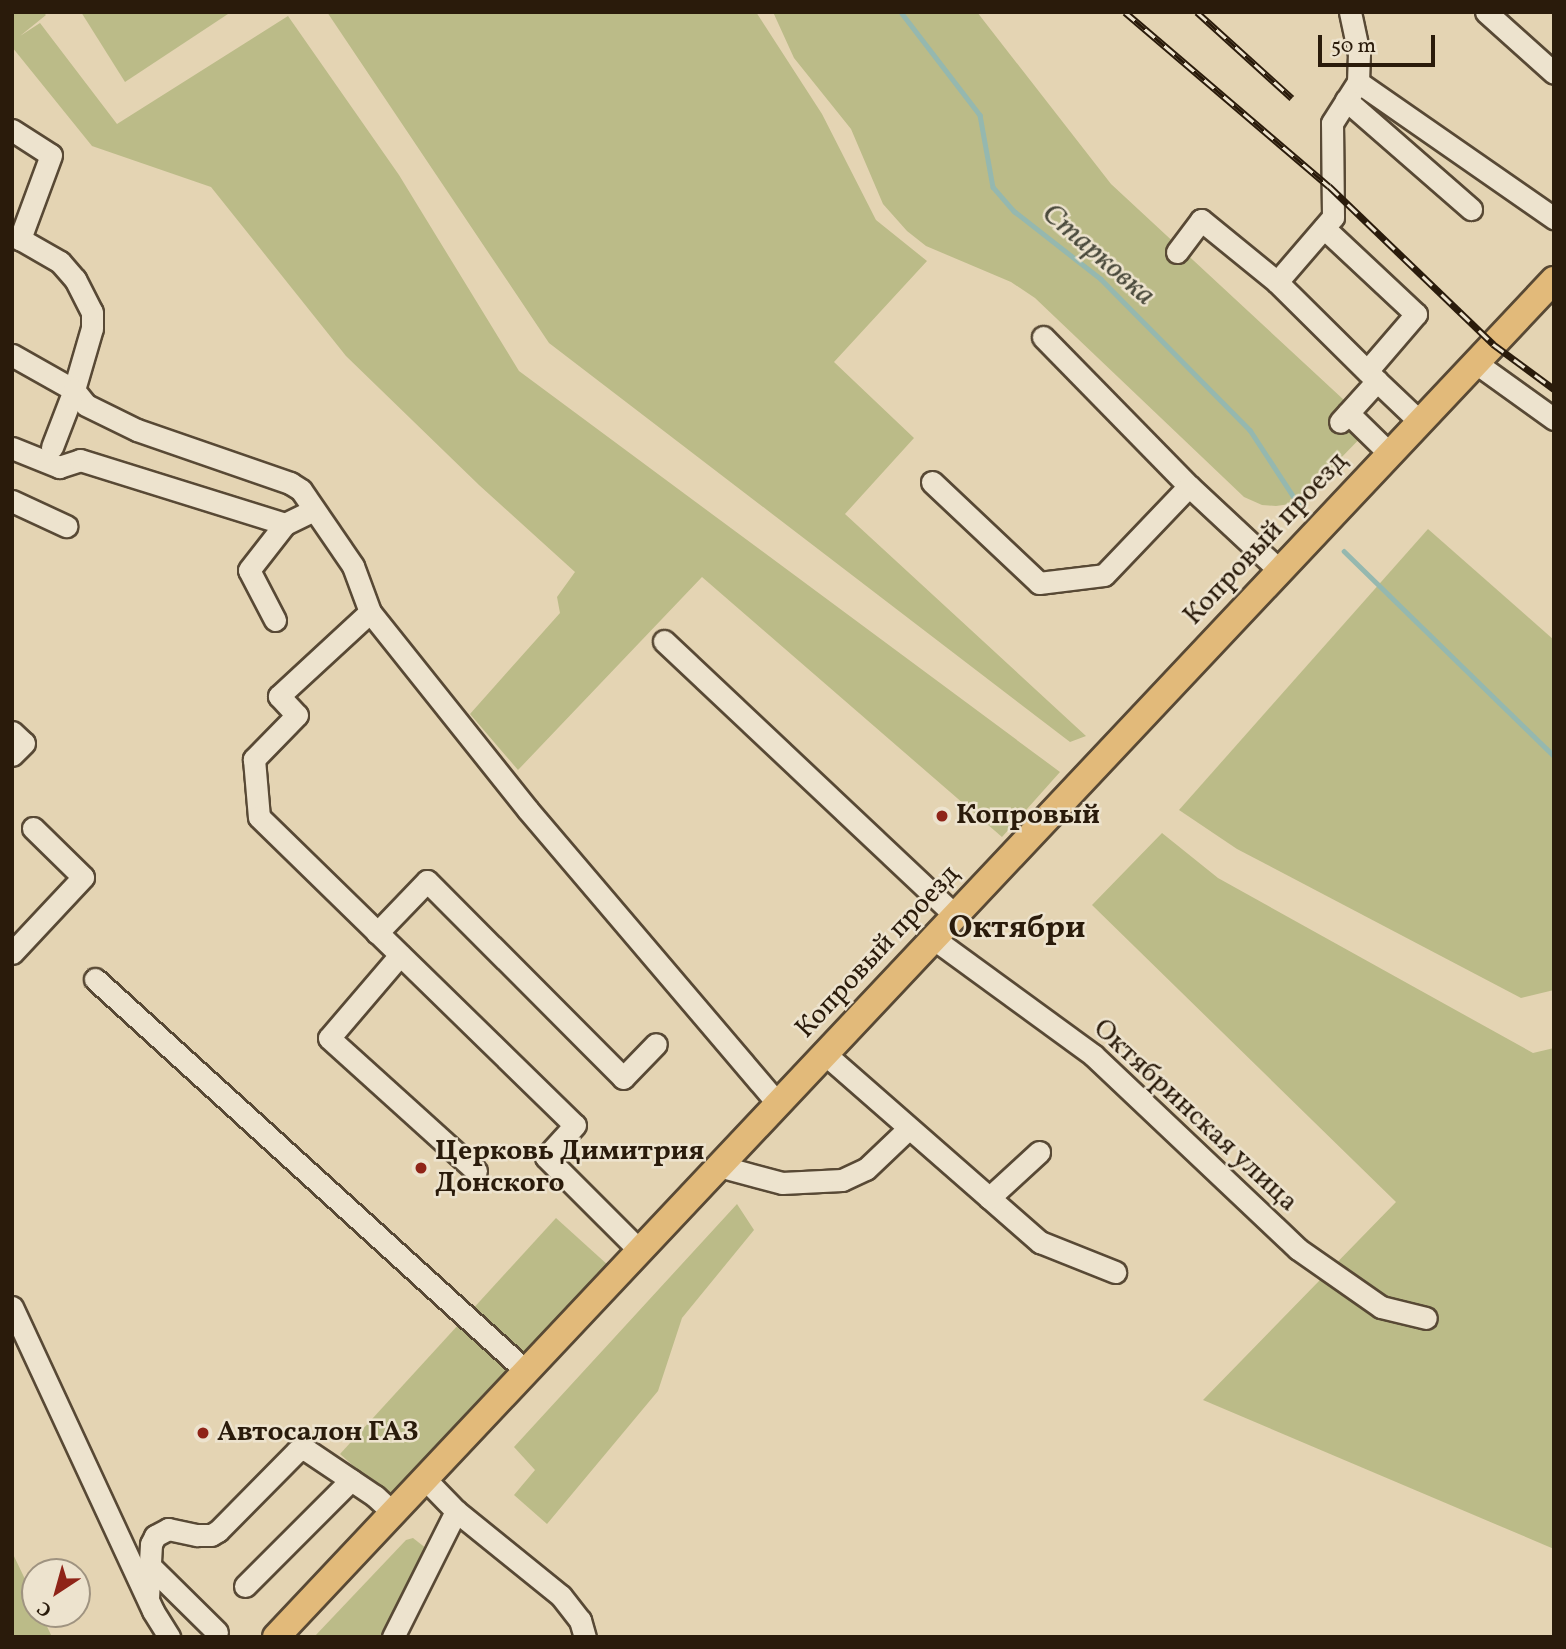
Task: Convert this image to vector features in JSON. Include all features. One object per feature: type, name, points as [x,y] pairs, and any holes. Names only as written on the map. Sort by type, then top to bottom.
[{"type":"main road","name":"Копровый проезд","points":[[276,1637],[1554,280]]},
{"type":"street","points":[[1277,282],[1333,217],[1332,123],[1358,82],[1359,54],[1350,12]]},
{"type":"street","points":[[1486,12],[1554,73]]},
{"type":"street","points":[[1358,82],[1554,218]]},
{"type":"street","points":[[1346,100],[1471,209]]},
{"type":"street","points":[[12,130],[51,155],[16,237],[60,262],[88,299],[92,312],[92,328],[74,390],[52,447]]},
{"type":"street","points":[[1177,252],[1201,219],[1277,282],[1420,422]]},
{"type":"street","points":[[1324,228],[1416,314],[1344,417],[1390,454]]},
{"type":"street","points":[[1043,337],[1189,486],[1280,571]]},
{"type":"street","points":[[12,355],[74,390],[86,405],[137,430],[290,483],[301,490],[353,566],[370,612],[528,810],[778,1104]]},
{"type":"street","points":[[1476,363],[1554,419]]},
{"type":"street","points":[[12,448],[59,467],[79,460],[285,524]]},
{"type":"street","points":[[932,482],[1039,583],[1104,575],[1189,486]]},
{"type":"street","points":[[12,501],[66,526]]},
{"type":"street","points":[[275,620],[249,570],[285,524],[314,510]]},
{"type":"street","points":[[370,612],[279,696],[297,715],[254,759],[259,817],[575,1125],[547,1157],[639,1251]]},
{"type":"street","points":[[664,640],[956,915]]},
{"type":"street","points":[[12,732],[23,743],[12,755]]},
{"type":"street","points":[[12,953],[83,877],[33,828]]},
{"type":"street","points":[[377,933],[427,881],[623,1078],[656,1044]]},
{"type":"street","name":"Октябринская улица","points":[[934,939],[1093,1055],[1298,1249],[1381,1307],[1426,1318]]},
{"type":"street","points":[[400,955],[329,1038],[476,1171]]},
{"type":"street","points":[[95,979],[526,1371]]},
{"type":"street","points":[[825,1054],[1040,1242],[1115,1272]]},
{"type":"street","points":[[719,1166],[782,1183],[842,1180],[866,1169],[908,1129]]},
{"type":"street","points":[[989,1198],[1039,1152]]},
{"type":"street","points":[[12,1307],[148,1600],[169,1637]]},
{"type":"street","points":[[148,1600],[151,1544],[155,1536],[168,1529],[197,1535],[211,1535],[218,1531],[297,1451],[305,1449],[393,1513]]},
{"type":"street","points":[[425,1479],[456,1511],[561,1596],[580,1620],[585,1637]]},
{"type":"street","points":[[245,1586],[351,1480]]},
{"type":"street","points":[[393,1637],[456,1511]]},
{"type":"street","points":[[150,1566],[217,1632]]},
{"type":"green space","points":[[12,12],[43,12],[46,15],[20,36],[40,23],[117,124],[288,16],[399,175],[519,371],[1060,772],[1002,837],[702,577],[518,770],[470,714],[560,613],[557,597],[575,572],[479,485],[346,356],[211,187],[92,146],[12,47]]},
{"type":"green space","points":[[81,12],[231,12],[125,82]]},
{"type":"green space","points":[[327,12],[756,12],[822,114],[876,220],[927,261],[834,362],[914,438],[845,514],[1086,736],[1070,742],[549,343]]},
{"type":"green space","points":[[773,12],[977,12],[1111,184],[1372,426],[1303,497],[1290,504],[1276,506],[1262,505],[1244,497],[1035,298],[1011,282],[926,246],[907,231],[883,204],[851,129],[794,58]]},
{"type":"green space","points":[[1428,529],[1554,640],[1554,990],[1521,998],[1237,849],[1179,810]]},
{"type":"green space","points":[[1162,833],[1218,878],[1533,1053],[1554,1048],[1554,1549],[1203,1400],[1396,1202],[1092,905]]},
{"type":"green space","points":[[737,1204],[754,1230],[682,1318],[658,1391],[547,1524],[514,1495],[535,1470],[514,1447]]},
{"type":"green space","points":[[556,1218],[609,1266],[394,1502],[340,1454]]},
{"type":"green space","points":[[413,1538],[427,1549],[385,1637],[314,1637],[406,1540]]},
{"type":"green space","points":[[12,1552],[21,1571],[21,1628],[48,1628],[52,1637],[12,1637]]},
{"type":"waterway","name":"Старковка","points":[[901,12],[980,115],[993,187],[1014,211],[1101,279],[1250,430],[1303,511]]},
{"type":"waterway","name":"Старковка","points":[[1344,551],[1554,756]]},
{"type":"railway","points":[[1125,12],[1329,186],[1493,344],[1554,389]]},
{"type":"railway","points":[[1197,12],[1292,98]]},
{"type":"place","name":"Копровый","points":[[942,816]]},
{"type":"place","name":"Церковь Димитрия Донского","points":[[421,1168]]},
{"type":"place","name":"Автосалон ГАЗ","points":[[203,1433]]},
{"type":"district","name":"Октябри","points":[[1017,929]]}]
